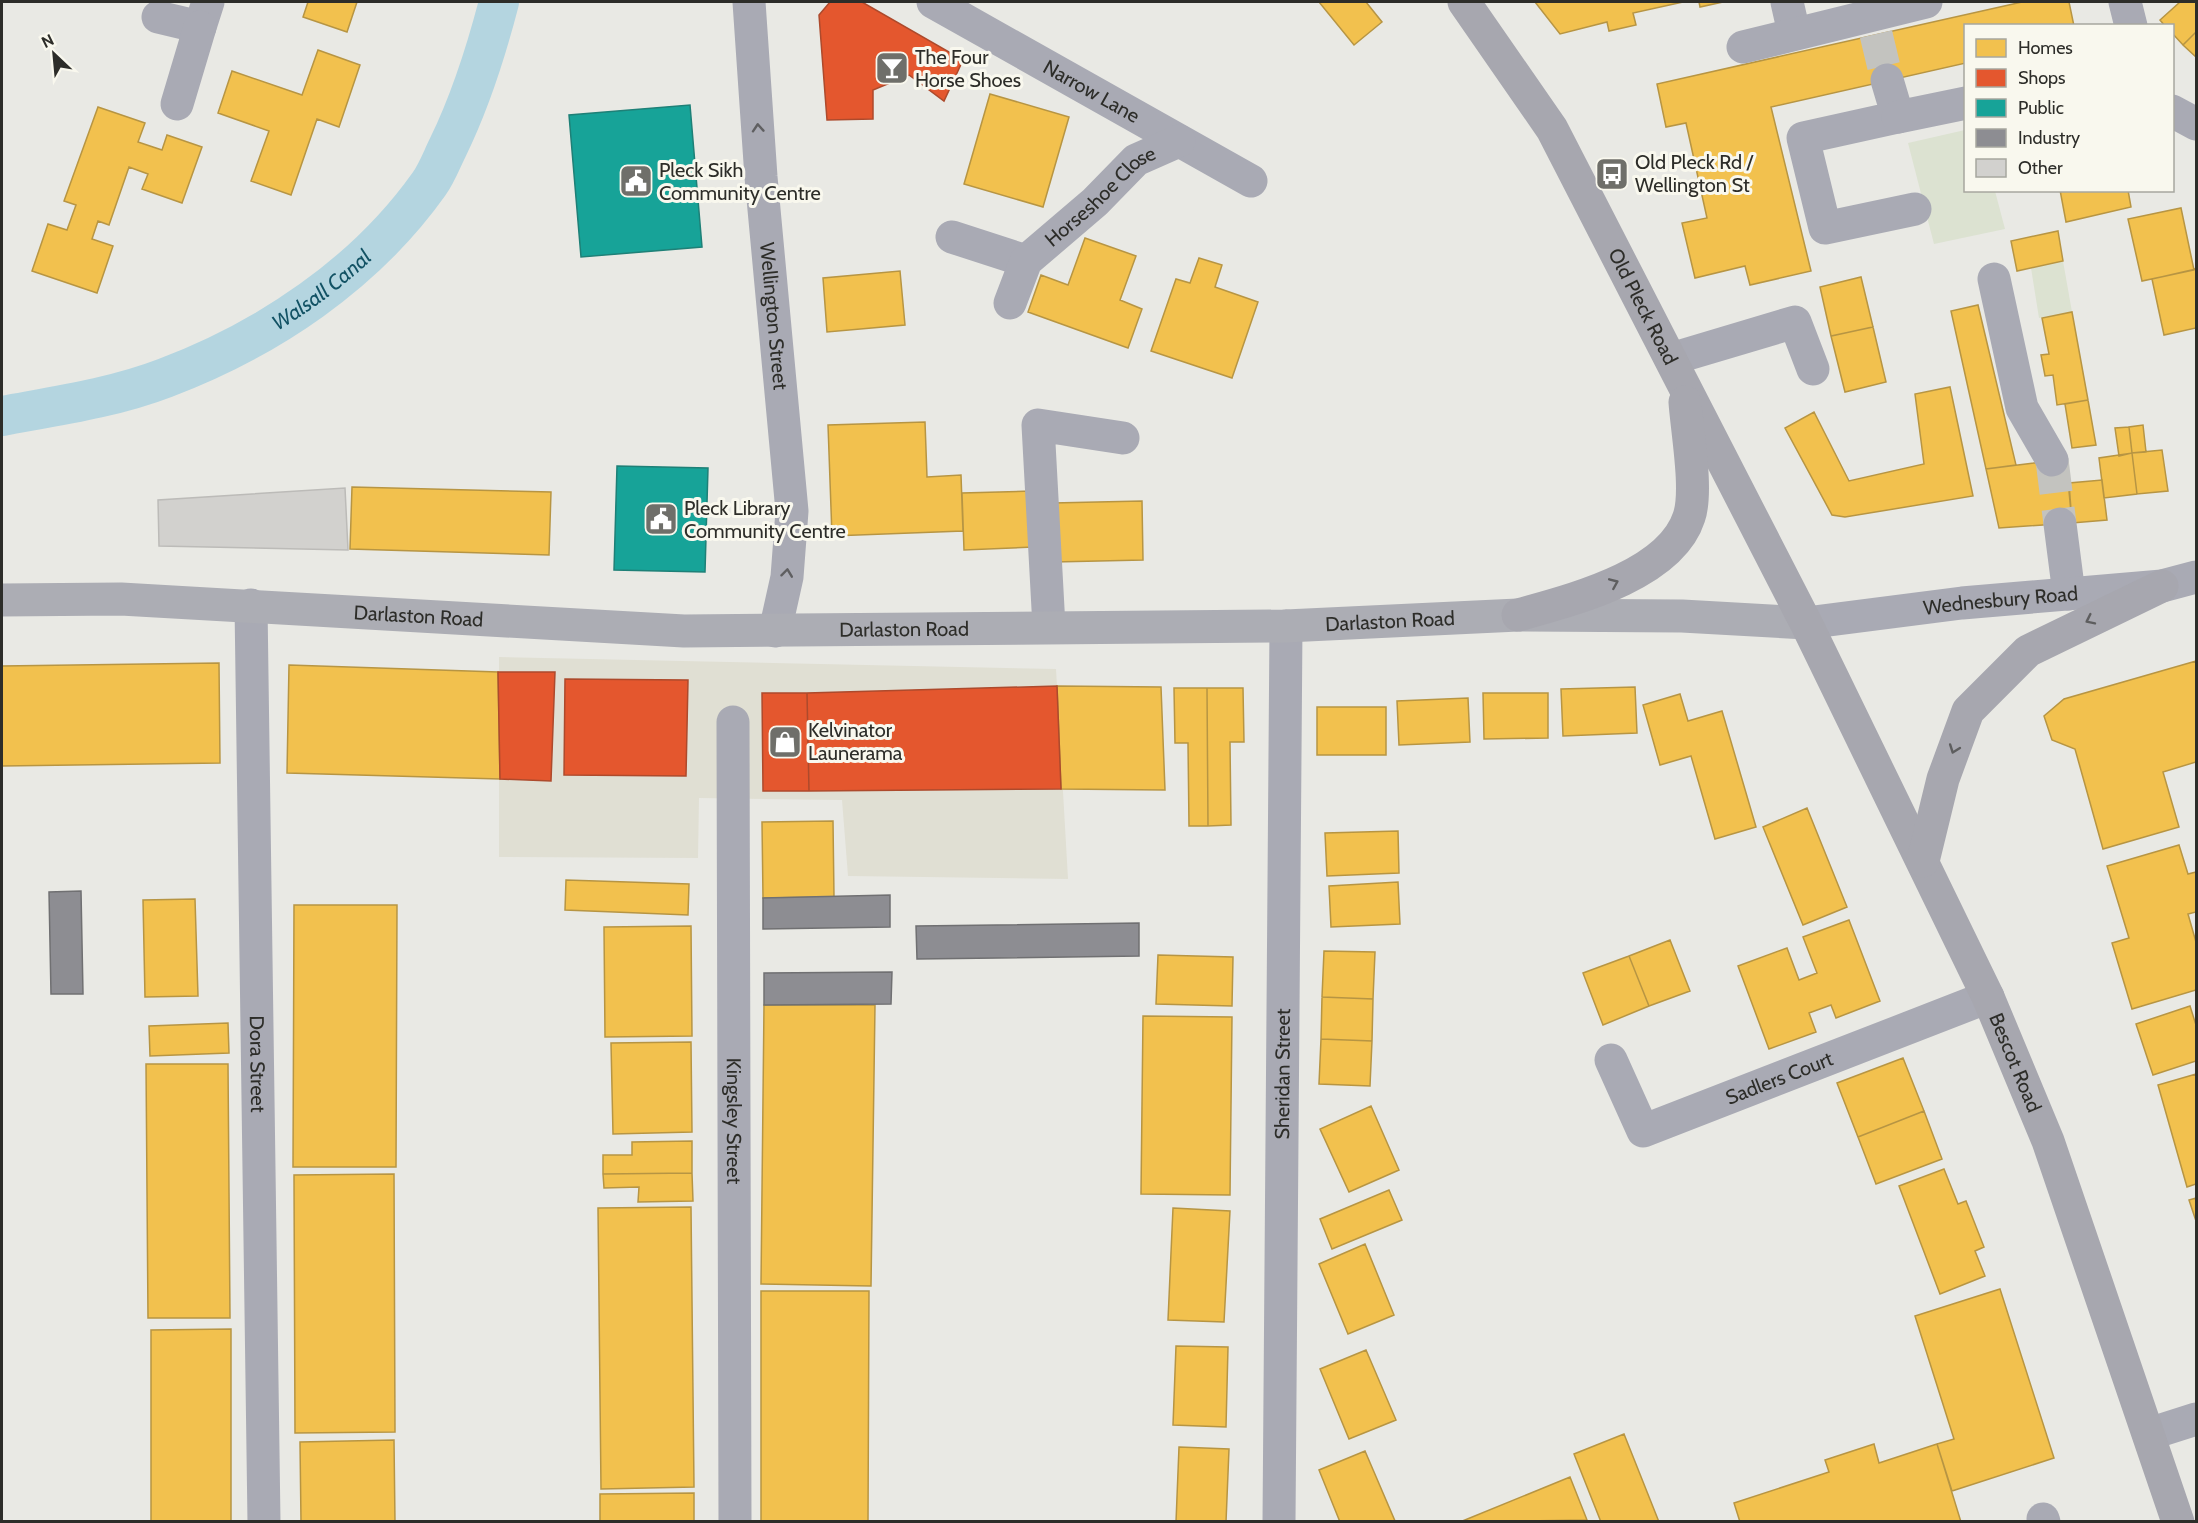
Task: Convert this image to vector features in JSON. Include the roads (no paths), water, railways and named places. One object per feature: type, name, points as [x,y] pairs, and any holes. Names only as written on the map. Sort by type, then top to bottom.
[{"type":"highway","name":"Old Pleck Road","points":[[1464,2],[1552,129],[1806,622]]},
{"type":"highway","points":[[1518,615],[1578,598],[1635,574],[1677,538],[1689,518],[1692,498],[1677,371]]},
{"type":"highway","points":[[1923,861],[1943,779],[1968,711],[2028,651],[2162,586]]},
{"type":"highway","name":"Bescot Road","points":[[1806,622],[1988,997],[2048,1141],[2178,1521]]},
{"type":"main road","name":"Darlaston Road","points":[[2,600],[121,599],[684,631],[1286,626],[1518,615],[1682,616],[1806,622]]},
{"type":"street","name":"Wellington Street","points":[[749,2],[761,177],[792,511],[787,577],[775,631]]},
{"type":"street","name":"Narrow Lane","points":[[933,2],[1251,181]]},
{"type":"street","points":[[1787,2],[1794,33]]},
{"type":"street","points":[[1743,47],[1794,33],[1874,24],[1926,2]]},
{"type":"street","points":[[2125,2],[2130,24]]},
{"type":"street","points":[[158,17],[204,14],[177,105]]},
{"type":"street","points":[[1887,80],[1898,117]]},
{"type":"street","points":[[1915,208],[1825,228],[1803,138],[1964,103]]},
{"type":"street","points":[[2174,112],[2196,124]]},
{"type":"street","name":"Horseshoe Close","points":[[1010,303],[1026,261],[1095,202],[1136,160],[1179,141]]},
{"type":"street","name":"Horseshoe Close","points":[[952,237],[1026,261]]},
{"type":"street","points":[[1994,279],[2022,408],[2052,460]]},
{"type":"street","points":[[1677,371],[1795,322],[1813,369]]},
{"type":"street","points":[[1049,627],[1038,424],[1123,438]]},
{"type":"street","points":[[2060,524],[2069,594]]},
{"type":"street","name":"Wednesbury Road","points":[[1806,622],[1962,603],[2162,586],[2196,578]]},
{"type":"street","name":"Dora Street","points":[[251,605],[264,1521]]},
{"type":"street","name":"Sheridan Street","points":[[1279,1521],[1286,626]]},
{"type":"street","name":"Kingsley Street","points":[[733,722],[735,1521]]},
{"type":"street","name":"Sadlers Court","points":[[1611,1060],[1643,1131],[1988,997]]},
{"type":"street","points":[[2149,1434],[2196,1419]]},
{"type":"waterway","name":"Walsall Canal","points":[[2,416],[105,396],[165,378],[241,344],[312,300],[345,275],[404,217],[429,184],[471,94],[499,2]]},
{"type":"tunnel","points":[[1876,34],[1887,80]]},
{"type":"tunnel","points":[[2052,460],[2060,524]]},
{"type":"place","name":"The Four Horse Shoes","points":[[892,68]]},
{"type":"place","name":"Old Pleck Rd / Wellington St","points":[[1612,174]]},
{"type":"place","name":"Pleck Sikh Community Centre","points":[[636,181]]},
{"type":"place","name":"Pleck Library Community Centre","points":[[661,519]]},
{"type":"place","name":"Kelvinator Launerama","points":[[785,742]]}]
